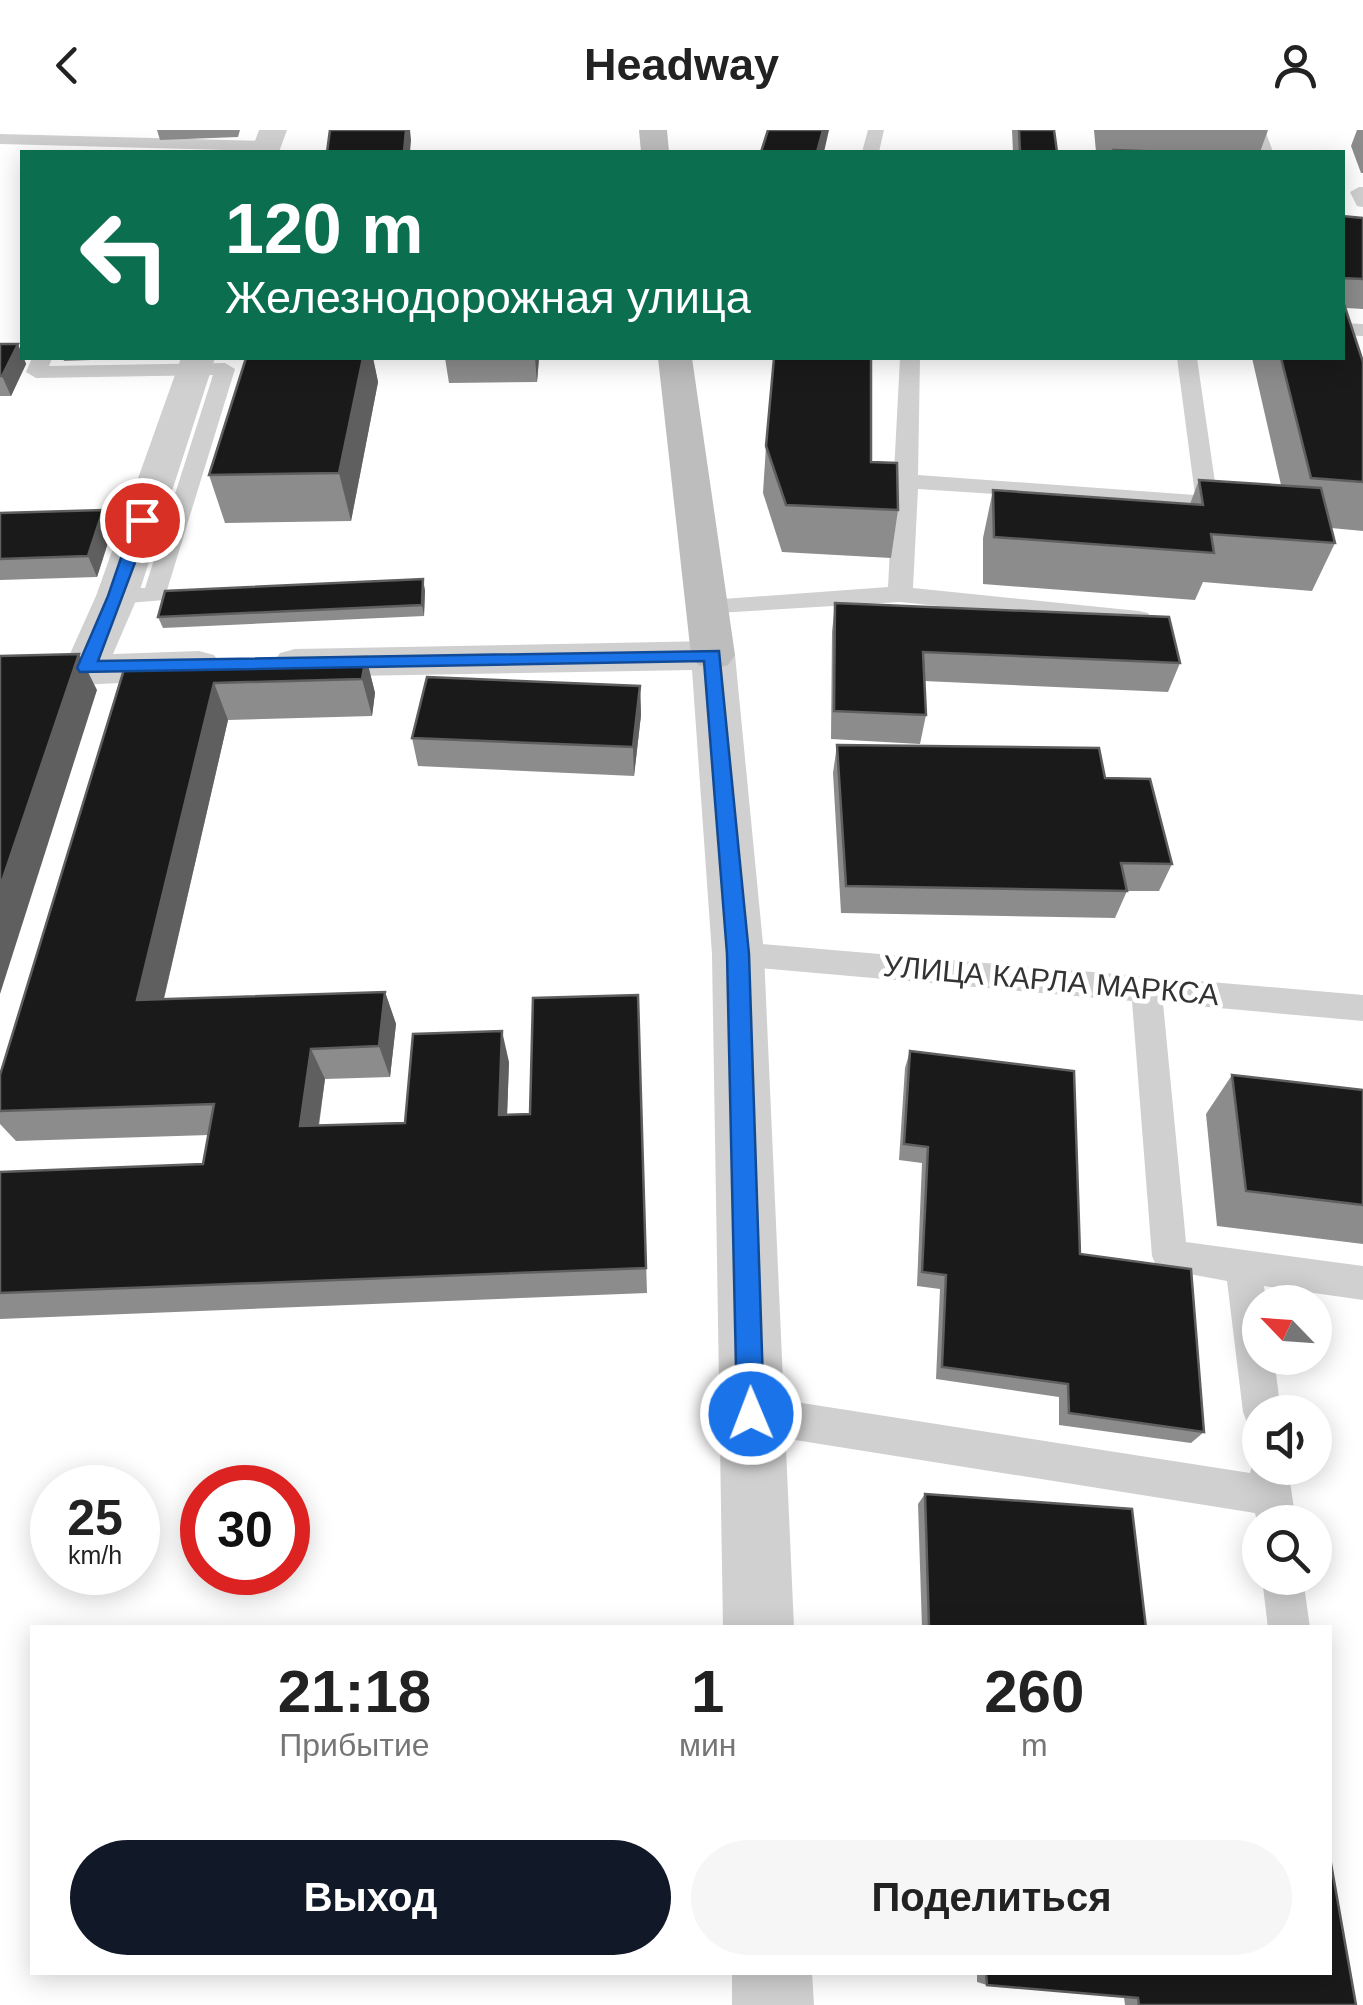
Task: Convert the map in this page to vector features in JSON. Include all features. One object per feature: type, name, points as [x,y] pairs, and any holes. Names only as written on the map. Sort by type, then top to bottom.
[{"type":"street","points":[[675,360],[711,632],[738,954],[759,1625]]},
{"type":"street","points":[[86,668],[117,596],[196,364]]},
{"type":"street","points":[[0,674],[252,664],[711,632]]},
{"type":"street","points":[[772,1975],[773,2005]]},
{"type":"lane","points":[[0,139],[269,143]]},
{"type":"lane","points":[[1363,192],[1359,192],[1363,202]]},
{"type":"lane","points":[[41,360],[36,372],[196,364]]},
{"type":"lane","points":[[900,594],[910,360]]},
{"type":"lane","points":[[906,481],[1207,502],[1187,360]]},
{"type":"lane","points":[[711,632],[900,594],[1161,621]]},
{"type":"lane","name":"УЛИЦА КАРЛА МАРКСА","points":[[738,954],[1363,1008]]},
{"type":"lane","points":[[1146,988],[1170,1256],[1363,1283]]},
{"type":"lane","points":[[1243,1265],[1260,1395]]},
{"type":"lane","points":[[751,1414],[1273,1495]]},
{"type":"lane","points":[[1285,1595],[1289,1625]]},
{"type":"building","points":[[330,130],[406,130],[404,150],[327,150]]},
{"type":"building","points":[[768,130],[823,130],[818,150],[762,150]]},
{"type":"building","points":[[1019,130],[1054,130],[1057,150],[1020,150]]},
{"type":"building","points":[[1345,216],[1363,218],[1363,279],[1345,278]]},
{"type":"building","points":[[1345,307],[1363,362],[1363,482],[1311,478],[1282,360],[1345,360]]},
{"type":"building","points":[[0,344],[18,344],[2,376],[0,376]]},
{"type":"building","points":[[245,360],[363,360],[339,473],[209,475]]},
{"type":"building","points":[[774,360],[871,360],[871,462],[897,463],[898,510],[786,505],[766,446]]},
{"type":"building","points":[[1199,480],[1321,488],[1335,543],[1211,534],[1214,553],[994,537],[993,490],[1203,505]]},
{"type":"building","points":[[103,510],[88,556],[0,559],[0,513]]},
{"type":"building","points":[[423,579],[422,605],[158,617],[165,591]]},
{"type":"building","points":[[835,603],[1169,617],[1180,663],[923,652],[926,715],[834,711]]},
{"type":"building","points":[[79,654],[0,887],[0,656]]},
{"type":"building","points":[[366,657],[362,679],[214,683],[137,1000],[385,992],[379,1046],[311,1049],[300,1126],[405,1123],[413,1034],[502,1031],[499,1115],[530,1114],[533,998],[638,995],[646,1268],[0,1293],[0,1172],[203,1164],[214,1104],[0,1111],[0,1075],[126,663]]},
{"type":"building","points":[[427,677],[640,686],[633,747],[412,738]]},
{"type":"building","points":[[837,745],[1099,748],[1105,778],[1150,779],[1172,864],[1121,863],[1127,891],[846,886]]},
{"type":"building","points":[[910,1051],[1074,1071],[1080,1254],[1191,1269],[1204,1432],[1069,1413],[1068,1384],[942,1367],[946,1275],[922,1272],[928,1147],[904,1144]]},
{"type":"building","points":[[1232,1075],[1363,1090],[1363,1205],[1246,1191]]},
{"type":"building","points":[[925,1494],[1132,1509],[1146,1625],[929,1625]]},
{"type":"building","points":[[1332,1869],[1356,2005],[1139,2005],[1138,1998],[987,1985],[986,1975],[1332,1975]]},
{"type":"route","points":[[142,520],[117,596],[86,668],[713,655],[738,954],[751,1414]]}]
